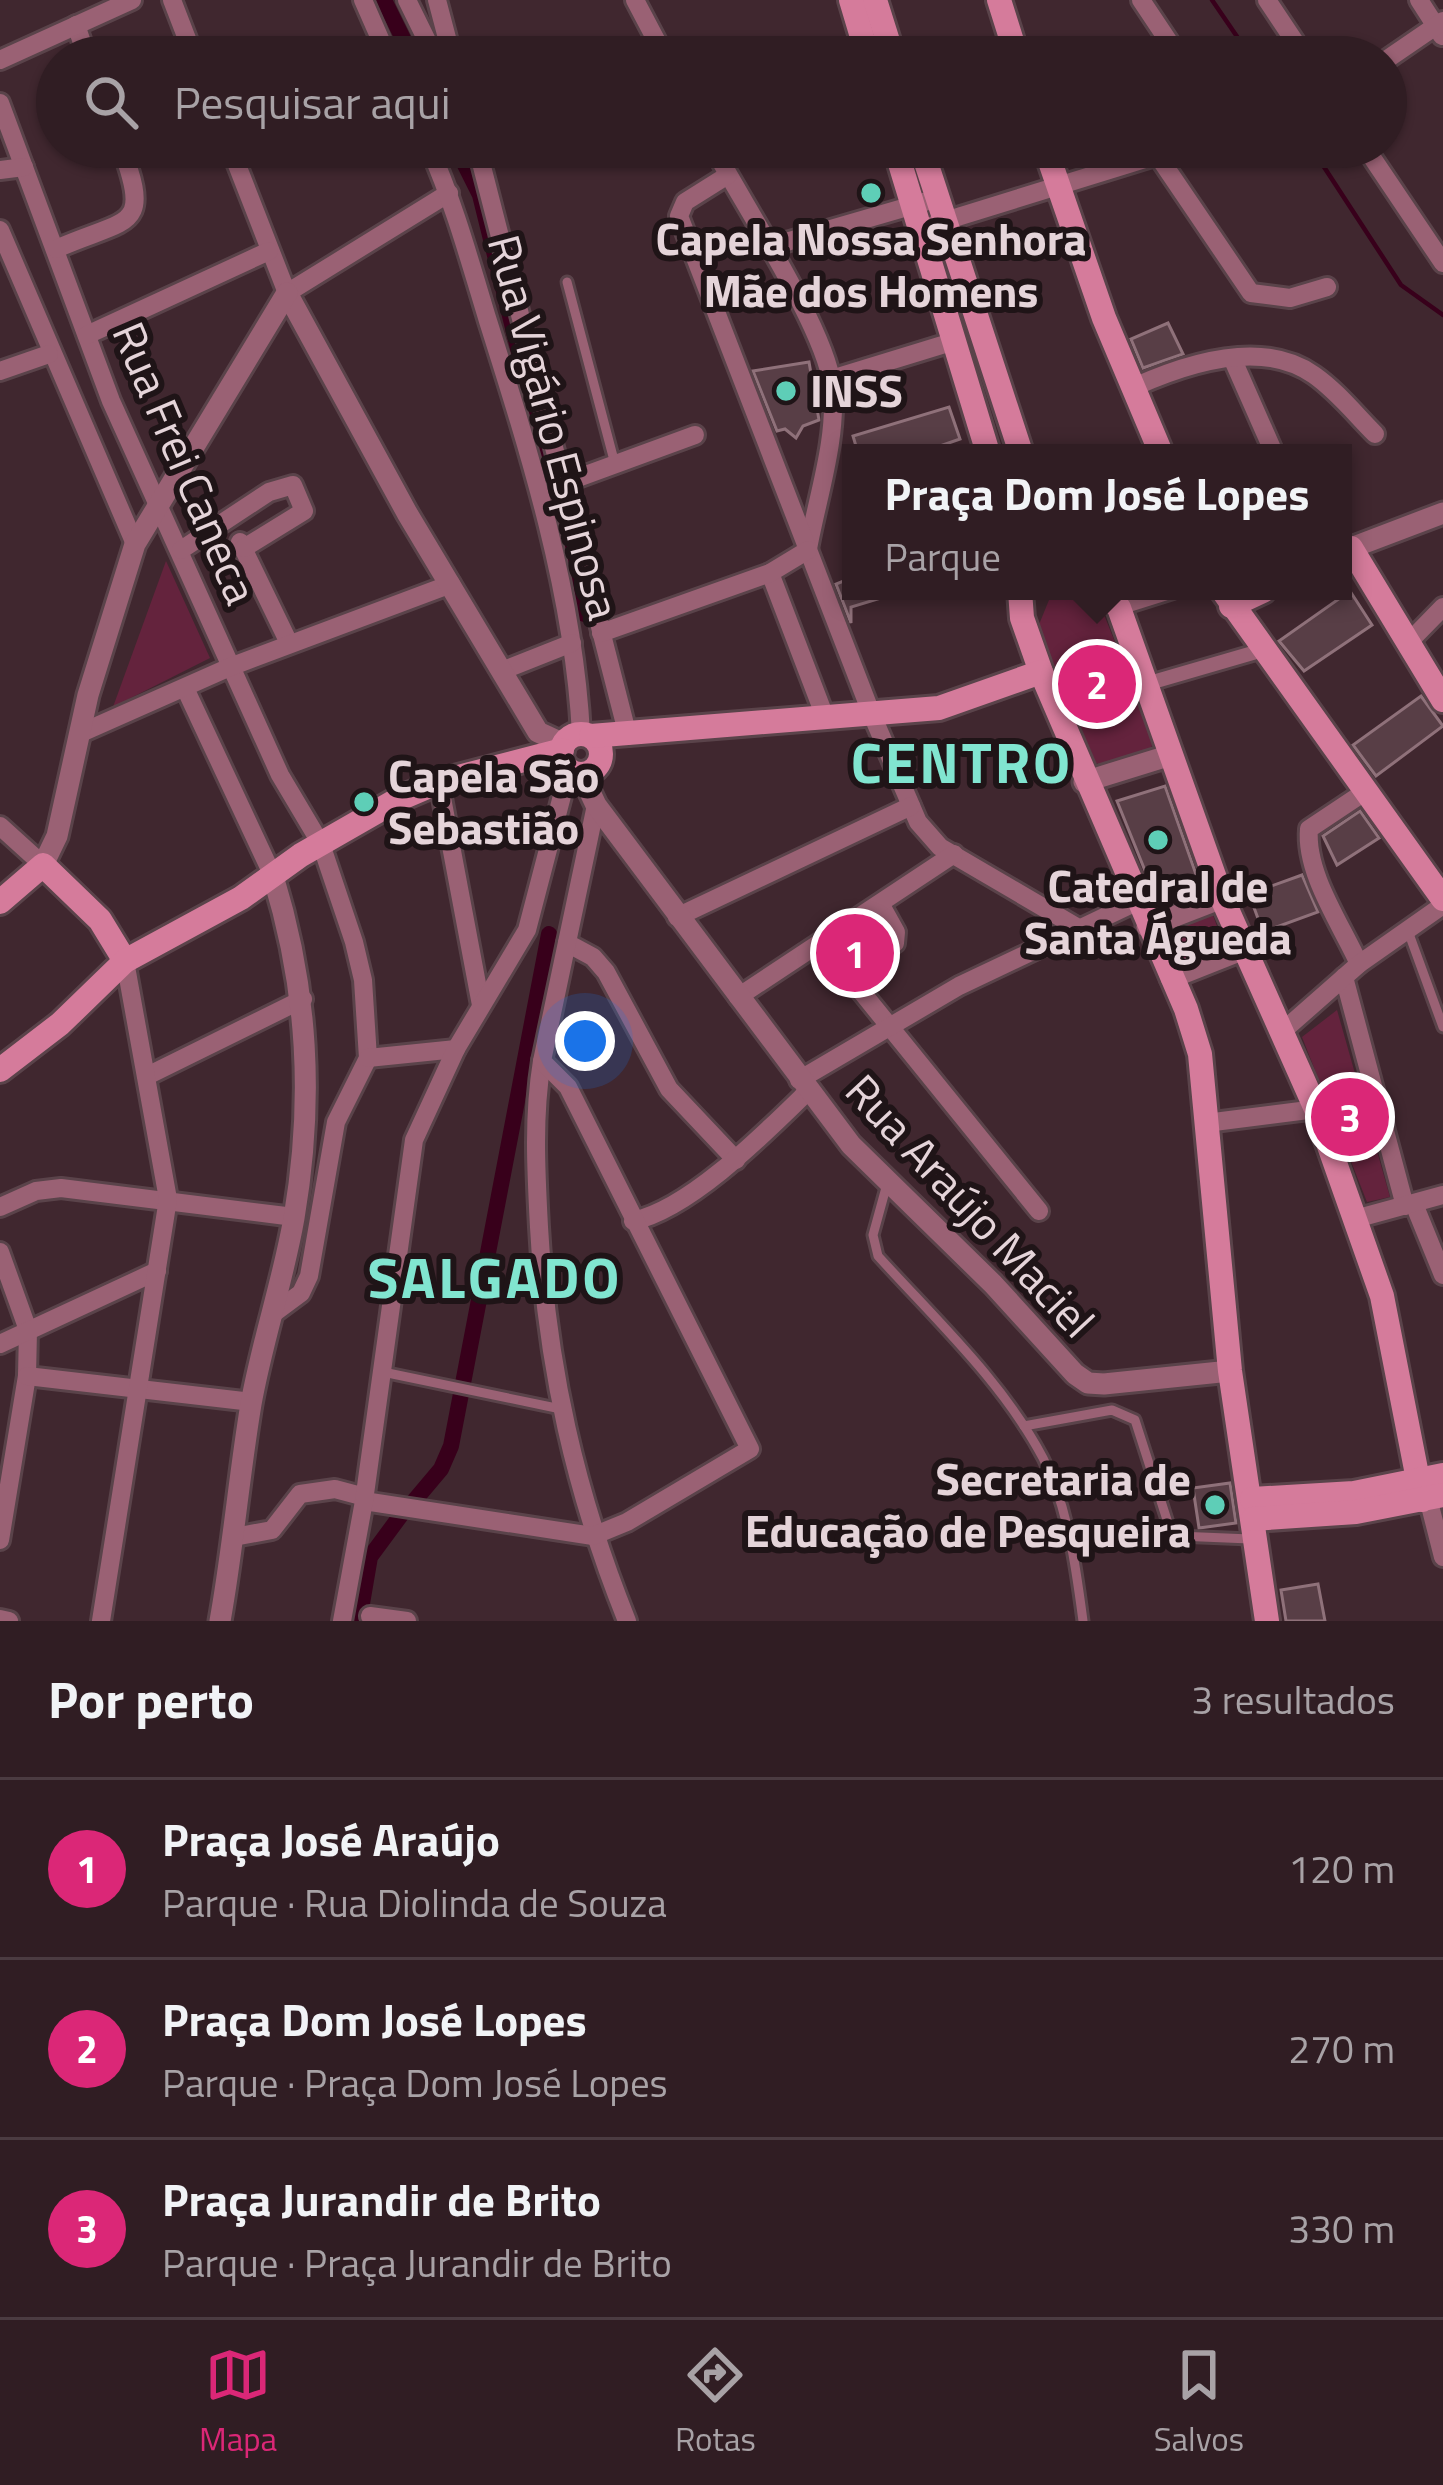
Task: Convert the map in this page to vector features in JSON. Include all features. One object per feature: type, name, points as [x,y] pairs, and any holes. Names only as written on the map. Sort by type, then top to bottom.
[{"type":"main road","points":[[851,0],[862,36]]},
{"type":"main road","points":[[874,0],[885,36]]},
{"type":"main road","points":[[999,0],[1010,36]]},
{"type":"main road","points":[[901,168],[985,444]]},
{"type":"main road","points":[[928,168],[1018,444]]},
{"type":"main road","points":[[1052,168],[1157,444]]},
{"type":"main road","points":[[1352,558],[1443,700]]},
{"type":"main road","points":[[1023,600],[1041,673],[1200,1054],[1230,1371],[1267,1621]]},
{"type":"main road","points":[[1111,600],[1222,898],[1316,1109],[1355,1219],[1431,1490],[1356,1512],[1254,1519]]},
{"type":"main road","points":[[1228,600],[1443,902]]},
{"type":"main road","points":[[0,1070],[60,1024],[125,961],[321,844],[439,782],[578,752],[628,736],[870,710],[939,708],[1041,673]]},
{"type":"main road","points":[[0,902],[43,865],[100,920],[125,961]]},
{"type":"street","points":[[74,0],[84,36]]},
{"type":"street","points":[[53,36],[132,0]]},
{"type":"street","points":[[172,0],[186,36]]},
{"type":"street","points":[[363,0],[379,36]]},
{"type":"street","points":[[407,0],[425,36]]},
{"type":"street","points":[[437,0],[446,36]]},
{"type":"street","points":[[635,0],[654,36]]},
{"type":"street","points":[[1141,0],[1165,36]]},
{"type":"street","points":[[1267,0],[1291,36]]},
{"type":"street","points":[[1407,48],[1441,28],[1419,0]]},
{"type":"street","points":[[0,60],[36,44]]},
{"type":"street","name":"Rua Frei Caneca","points":[[0,103],[142,470],[280,775],[321,844],[363,980],[368,1058]]},
{"type":"street","points":[[0,170],[24,166]]},
{"type":"street","points":[[56,249],[128,218],[138,208],[139,195],[129,168]]},
{"type":"street","points":[[238,168],[287,293],[451,584],[538,732],[578,752],[527,930],[456,1049],[415,1140],[342,1621]]},
{"type":"street","name":"Rua Vigário Espinosa","points":[[438,168],[521,425],[572,643],[578,752]]},
{"type":"street","name":"Rua Vigário Espinosa","points":[[482,168],[628,736]]},
{"type":"street","points":[[601,633],[770,573],[808,550],[830,426],[831,379],[769,247],[724,168]]},
{"type":"street","points":[[769,247],[1058,189],[1122,168]]},
{"type":"street","points":[[1166,168],[1251,293],[1290,298],[1327,287]]},
{"type":"street","points":[[1379,168],[1443,263]]},
{"type":"street","points":[[728,175],[686,202],[679,216],[911,806],[929,836],[1080,929]]},
{"type":"street","points":[[0,826],[43,865],[57,836],[135,544],[287,293],[449,193]]},
{"type":"street","name":"Rua Frei Caneca","points":[[0,230],[49,354],[135,544]]},
{"type":"street","points":[[87,335],[269,251]]},
{"type":"street","points":[[831,379],[955,341]]},
{"type":"street","points":[[0,371],[49,354]]},
{"type":"street","points":[[1134,387],[1193,362],[1233,360],[1302,368],[1375,434]]},
{"type":"street","points":[[1233,360],[1270,444]]},
{"type":"street","points":[[564,483],[695,435]]},
{"type":"street","points":[[181,550],[279,486],[298,490],[304,511],[244,548]]},
{"type":"street","points":[[1352,548],[1443,513]]},
{"type":"street","points":[[228,523],[289,644]]},
{"type":"street","points":[[770,573],[825,717]]},
{"type":"street","points":[[81,733],[230,667],[451,584]]},
{"type":"street","points":[[1407,644],[1443,607]]},
{"type":"street","points":[[504,670],[572,643]]},
{"type":"street","points":[[1146,684],[1264,650]]},
{"type":"street","points":[[185,688],[273,876],[296,951],[308,1079],[294,1217],[252,1402],[220,1621]]},
{"type":"street","name":"Rua Araújo Maciel","points":[[578,752],[596,806],[803,1086],[888,1181],[1088,1383],[1230,1371]]},
{"type":"street","points":[[1084,782],[1171,755]]},
{"type":"street","points":[[439,782],[481,1005]]},
{"type":"street","points":[[1366,791],[1309,829],[1313,866],[1352,970],[1409,1205],[1443,1275]]},
{"type":"street","points":[[596,806],[533,1116],[550,1364],[592,1536],[627,1621]]},
{"type":"street","points":[[677,916],[911,806]]},
{"type":"street","points":[[738,998],[954,854]]},
{"type":"street","points":[[1148,927],[1222,898]]},
{"type":"street","points":[[633,1221],[654,1216],[736,1160],[803,1086],[890,1024],[1136,902]]},
{"type":"street","points":[[1284,1030],[1352,970],[1443,902]]},
{"type":"street","points":[[846,970],[895,943],[896,932],[881,905]]},
{"type":"street","points":[[567,943],[606,972],[669,1089],[736,1160]]},
{"type":"street","points":[[822,943],[1039,1211]]},
{"type":"street","points":[[1171,978],[1244,950]]},
{"type":"street","points":[[101,1621],[141,1388],[167,1198],[125,961]]},
{"type":"street","points":[[147,1076],[303,999]]},
{"type":"street","points":[[274,1313],[301,1293],[309,1276],[336,1122],[368,1058],[456,1049]]},
{"type":"street","points":[[234,1537],[272,1530],[301,1494],[335,1490],[364,1499],[592,1536],[627,1522],[750,1450],[568,1087],[542,1061]]},
{"type":"street","points":[[1206,1123],[1316,1109]]},
{"type":"street","points":[[0,1207],[35,1191],[61,1188],[294,1217]]},
{"type":"street","points":[[1355,1219],[1443,1195]]},
{"type":"street","points":[[0,1252],[28,1330],[27,1376],[7,1473],[0,1540]]},
{"type":"street","points":[[0,1344],[158,1271]]},
{"type":"street","points":[[27,1376],[252,1402]]},
{"type":"street","points":[[1431,1490],[1443,1557]]},
{"type":"street","points":[[370,1616],[407,1621]]},
{"type":"street","points":[[0,1619],[9,1621]]},
{"type":"lane","points":[[566,282],[615,464]]},
{"type":"lane","points":[[1408,931],[1443,1027]]},
{"type":"lane","points":[[888,1181],[873,1235],[878,1256],[1024,1426],[1046,1462],[1064,1520],[1083,1621]]},
{"type":"lane","points":[[383,1372],[561,1409]]},
{"type":"lane","points":[[1024,1426],[1112,1410],[1126,1413],[1135,1420],[1169,1526],[1178,1536],[1254,1519]]},
{"type":"shaded area","points":[[166,561],[210,658],[113,707]]},
{"type":"shaded area","points":[[1049,600],[1093,600],[1101,607],[1154,741],[1149,752],[1109,768],[1096,763],[1038,627]]},
{"type":"shaded area","points":[[1211,910],[1225,948],[1177,967],[1159,931]]},
{"type":"shaded area","points":[[1337,1010],[1390,1197],[1367,1202],[1302,1037]]},
{"type":"building","points":[[1168,323],[1183,354],[1143,368],[1131,339]]},
{"type":"building","name":"INSS","points":[[809,362],[819,420],[803,426],[796,438],[785,429],[777,431],[753,371]]},
{"type":"building","points":[[949,407],[960,439],[946,444],[855,444],[853,436]]},
{"type":"building","points":[[1352,594],[1372,625],[1304,671],[1279,641],[1337,600],[1352,600]]},
{"type":"building","points":[[842,600],[874,600],[851,607],[851,623]]},
{"type":"building","points":[[1421,696],[1443,726],[1376,776],[1353,745]]},
{"type":"building","name":"Catedral de Santa Águeda","points":[[1165,786],[1198,880],[1154,893],[1117,801]]},
{"type":"building","points":[[1360,811],[1379,838],[1337,865],[1323,836]]},
{"type":"building","points":[[1302,875],[1318,912],[1263,932],[1249,894]]},
{"type":"building","name":"Secretaria de Educação de Pesqueira","points":[[1230,1483],[1236,1523],[1199,1528],[1193,1488]]},
{"type":"building","points":[[1318,1584],[1325,1621],[1286,1621],[1281,1590]]},
{"type":"waterway","points":[[384,0],[402,36]]},
{"type":"waterway","points":[[1212,0],[1237,36]]},
{"type":"waterway","points":[[466,168],[480,195],[584,614]]},
{"type":"waterway","points":[[1325,168],[1401,285],[1443,315]]},
{"type":"waterway","points":[[409,1507],[441,1469],[451,1446],[549,934]]},
{"type":"waterway","points":[[359,1621],[370,1557],[401,1515]]},
{"type":"place","name":"Capela Nossa Senhora Mãe dos Homens","points":[[871,193]]},
{"type":"place","name":"INSS","points":[[786,391]]},
{"type":"place","name":"Praça Dom José Lopes","points":[[1097,684]]},
{"type":"place","name":"Capela São Sebastião","points":[[364,802]]},
{"type":"place","name":"Catedral de Santa Águeda","points":[[1158,840]]},
{"type":"place","name":"Praça José Araújo","points":[[855,953]]},
{"type":"place","name":"Praça Jurandir de Brito","points":[[1350,1117]]},
{"type":"place","name":"Secretaria de Educação de Pesqueira","points":[[1215,1505]]},
{"type":"district","name":"CENTRO","points":[[962,763]]},
{"type":"district","name":"SALGADO","points":[[495,1278]]}]
